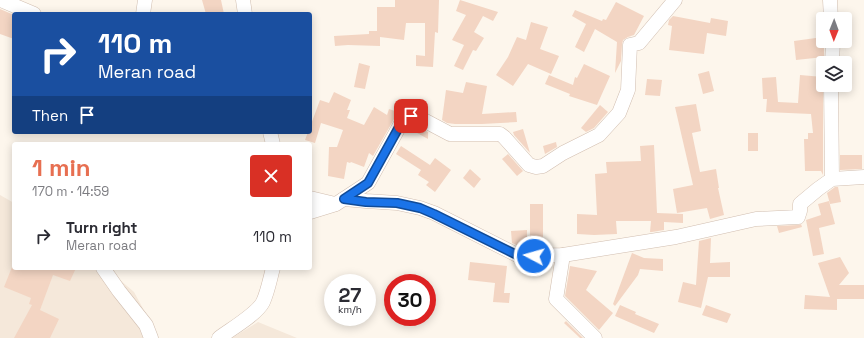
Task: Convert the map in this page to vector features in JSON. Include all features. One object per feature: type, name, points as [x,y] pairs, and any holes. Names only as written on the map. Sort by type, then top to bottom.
[{"type":"street","points":[[1,0],[29,12]]},
{"type":"street","points":[[143,12],[145,0]]},
{"type":"street","points":[[242,0],[245,12]]},
{"type":"street","points":[[312,211],[340,201],[368,183],[404,118],[411,116],[416,116],[450,134],[500,134],[530,165],[536,168],[599,135],[619,113],[628,90],[630,46],[639,43],[675,0]]},
{"type":"street","points":[[830,0],[831,12]]},
{"type":"street","points":[[831,92],[832,179]]},
{"type":"street","points":[[312,198],[340,201],[397,203],[420,208],[519,256],[563,255],[676,237],[756,220],[798,217],[800,204],[832,179],[864,177]]},
{"type":"street","points":[[563,255],[556,299],[595,338]]},
{"type":"street","points":[[104,270],[146,325],[151,338]]},
{"type":"street","points":[[219,338],[257,310],[263,302],[272,270]]},
{"type":"shaded area","points":[[0,195],[12,202],[12,270],[108,270],[134,292],[159,338],[0,338]]},
{"type":"shaded area","points":[[258,322],[297,338],[232,338]]},
{"type":"building","points":[[202,0],[221,0],[224,12],[205,12]]},
{"type":"building","points":[[395,0],[439,0],[438,33],[435,32],[433,67],[416,66],[416,55],[425,56],[425,23],[406,23],[404,40],[380,37],[380,46],[335,46],[334,36],[369,34],[369,31],[377,31],[377,7],[395,7]]},
{"type":"building","points":[[460,0],[498,12],[493,21],[483,16],[474,32],[484,38],[476,51],[473,50],[463,70],[454,66],[464,45],[452,40],[466,15],[456,11]]},
{"type":"building","points":[[616,2],[644,16],[634,35],[623,40],[621,61],[615,73],[617,42],[595,29],[584,52],[575,47],[586,24],[572,16],[575,10],[602,21],[603,19],[606,20]]},
{"type":"building","points":[[0,9],[12,14],[12,38],[0,34]]},
{"type":"building","points":[[673,16],[710,23],[711,18],[728,21],[726,36],[707,33],[704,54],[669,50],[672,26],[668,25],[669,20]]},
{"type":"building","points":[[531,22],[548,27],[540,49],[559,56],[551,74],[528,64],[513,86],[496,75],[508,57],[517,37],[526,40]]},
{"type":"building","points":[[816,38],[816,48],[824,48],[824,56],[796,60],[794,41]]},
{"type":"building","points":[[359,63],[370,66],[365,89],[354,87]]},
{"type":"building","points":[[584,64],[610,76],[597,105],[569,96],[570,94],[545,84],[549,75],[573,85],[575,77],[577,78]]},
{"type":"building","points":[[709,71],[714,91],[703,94],[698,74]]},
{"type":"building","points":[[800,75],[816,76],[816,92],[823,92],[823,175],[821,171],[805,171],[804,139],[808,139],[808,133],[813,133],[811,114],[766,112],[767,99],[763,99],[762,78],[776,77],[778,102],[798,103]]},
{"type":"building","points":[[647,79],[662,80],[660,96],[645,95]]},
{"type":"building","points":[[466,82],[487,86],[482,114],[516,112],[517,122],[455,124],[447,123],[442,120],[446,90],[463,93]]},
{"type":"building","points":[[334,92],[351,100],[347,110],[350,110],[347,118],[364,125],[374,107],[387,115],[389,109],[398,112],[373,156],[369,153],[364,167],[347,162],[344,179],[328,176],[329,147],[337,147],[343,130],[321,123],[315,143],[305,140],[307,134],[312,134],[312,122],[320,100],[329,103]]},
{"type":"building","points":[[696,104],[701,131],[692,133],[700,172],[716,169],[718,188],[724,215],[710,219],[707,208],[677,213],[673,189],[693,185],[675,107]]},
{"type":"building","points":[[600,105],[608,112],[594,128],[586,132],[581,128]]},
{"type":"building","points":[[412,124],[428,132],[428,139],[410,129]]},
{"type":"building","points":[[523,129],[530,153],[513,132]]},
{"type":"building","points":[[748,133],[758,133],[758,151],[748,151]]},
{"type":"building","points":[[556,142],[557,147],[545,154],[543,146]]},
{"type":"building","points":[[654,145],[657,213],[683,214],[683,223],[664,222],[664,230],[650,232],[651,221],[616,221],[617,234],[577,234],[577,214],[597,215],[595,174],[607,173],[606,162],[641,161],[640,146]]},
{"type":"building","points":[[401,146],[430,165],[435,158],[451,170],[435,192],[426,185],[429,182],[418,175],[421,170],[396,154]]},
{"type":"building","points":[[508,154],[523,171],[517,176],[502,159]]},
{"type":"building","points":[[840,155],[862,155],[862,169],[840,170]]},
{"type":"building","points":[[470,169],[481,179],[474,188],[463,178]]},
{"type":"building","points":[[835,187],[838,187],[841,202],[830,204],[827,193]]},
{"type":"building","points":[[829,201],[835,224],[819,228],[824,254],[813,256],[806,220],[821,215],[818,204]]},
{"type":"building","points":[[530,204],[543,204],[543,237],[530,237]]},
{"type":"building","points":[[801,224],[802,227],[779,233],[777,226],[798,225]]},
{"type":"building","points":[[527,230],[527,247],[521,247],[512,243],[511,231]]},
{"type":"building","points":[[711,238],[710,263],[730,262],[730,277],[708,277],[701,308],[678,302],[683,282],[696,285],[699,241]]},
{"type":"building","points":[[632,253],[644,258],[663,259],[663,271],[640,269],[638,275],[615,306],[613,304]]},
{"type":"building","points":[[840,257],[849,273],[839,285],[864,285],[864,299],[837,299],[837,310],[804,309],[805,295],[830,297],[818,263]]},
{"type":"building","points":[[470,262],[507,266],[504,293],[510,293],[509,303],[493,302],[495,283],[468,280]]},
{"type":"building","points":[[570,266],[597,271],[586,290],[613,313],[599,330],[565,296]]},
{"type":"building","points":[[12,267],[12,270],[75,270],[70,281],[53,275],[40,310],[59,319],[50,338],[14,338],[32,305],[29,304],[31,298],[4,287]]},
{"type":"building","points":[[620,305],[636,312],[635,314],[659,324],[654,333],[615,316]]},
{"type":"building","points":[[706,305],[731,314],[727,323],[702,315]]},
{"type":"building","points":[[566,321],[583,338],[580,338],[564,323]]},
{"type":"route","points":[[411,116],[404,118],[368,183],[344,199],[366,202],[397,203],[420,208],[519,256],[534,256]]}]
